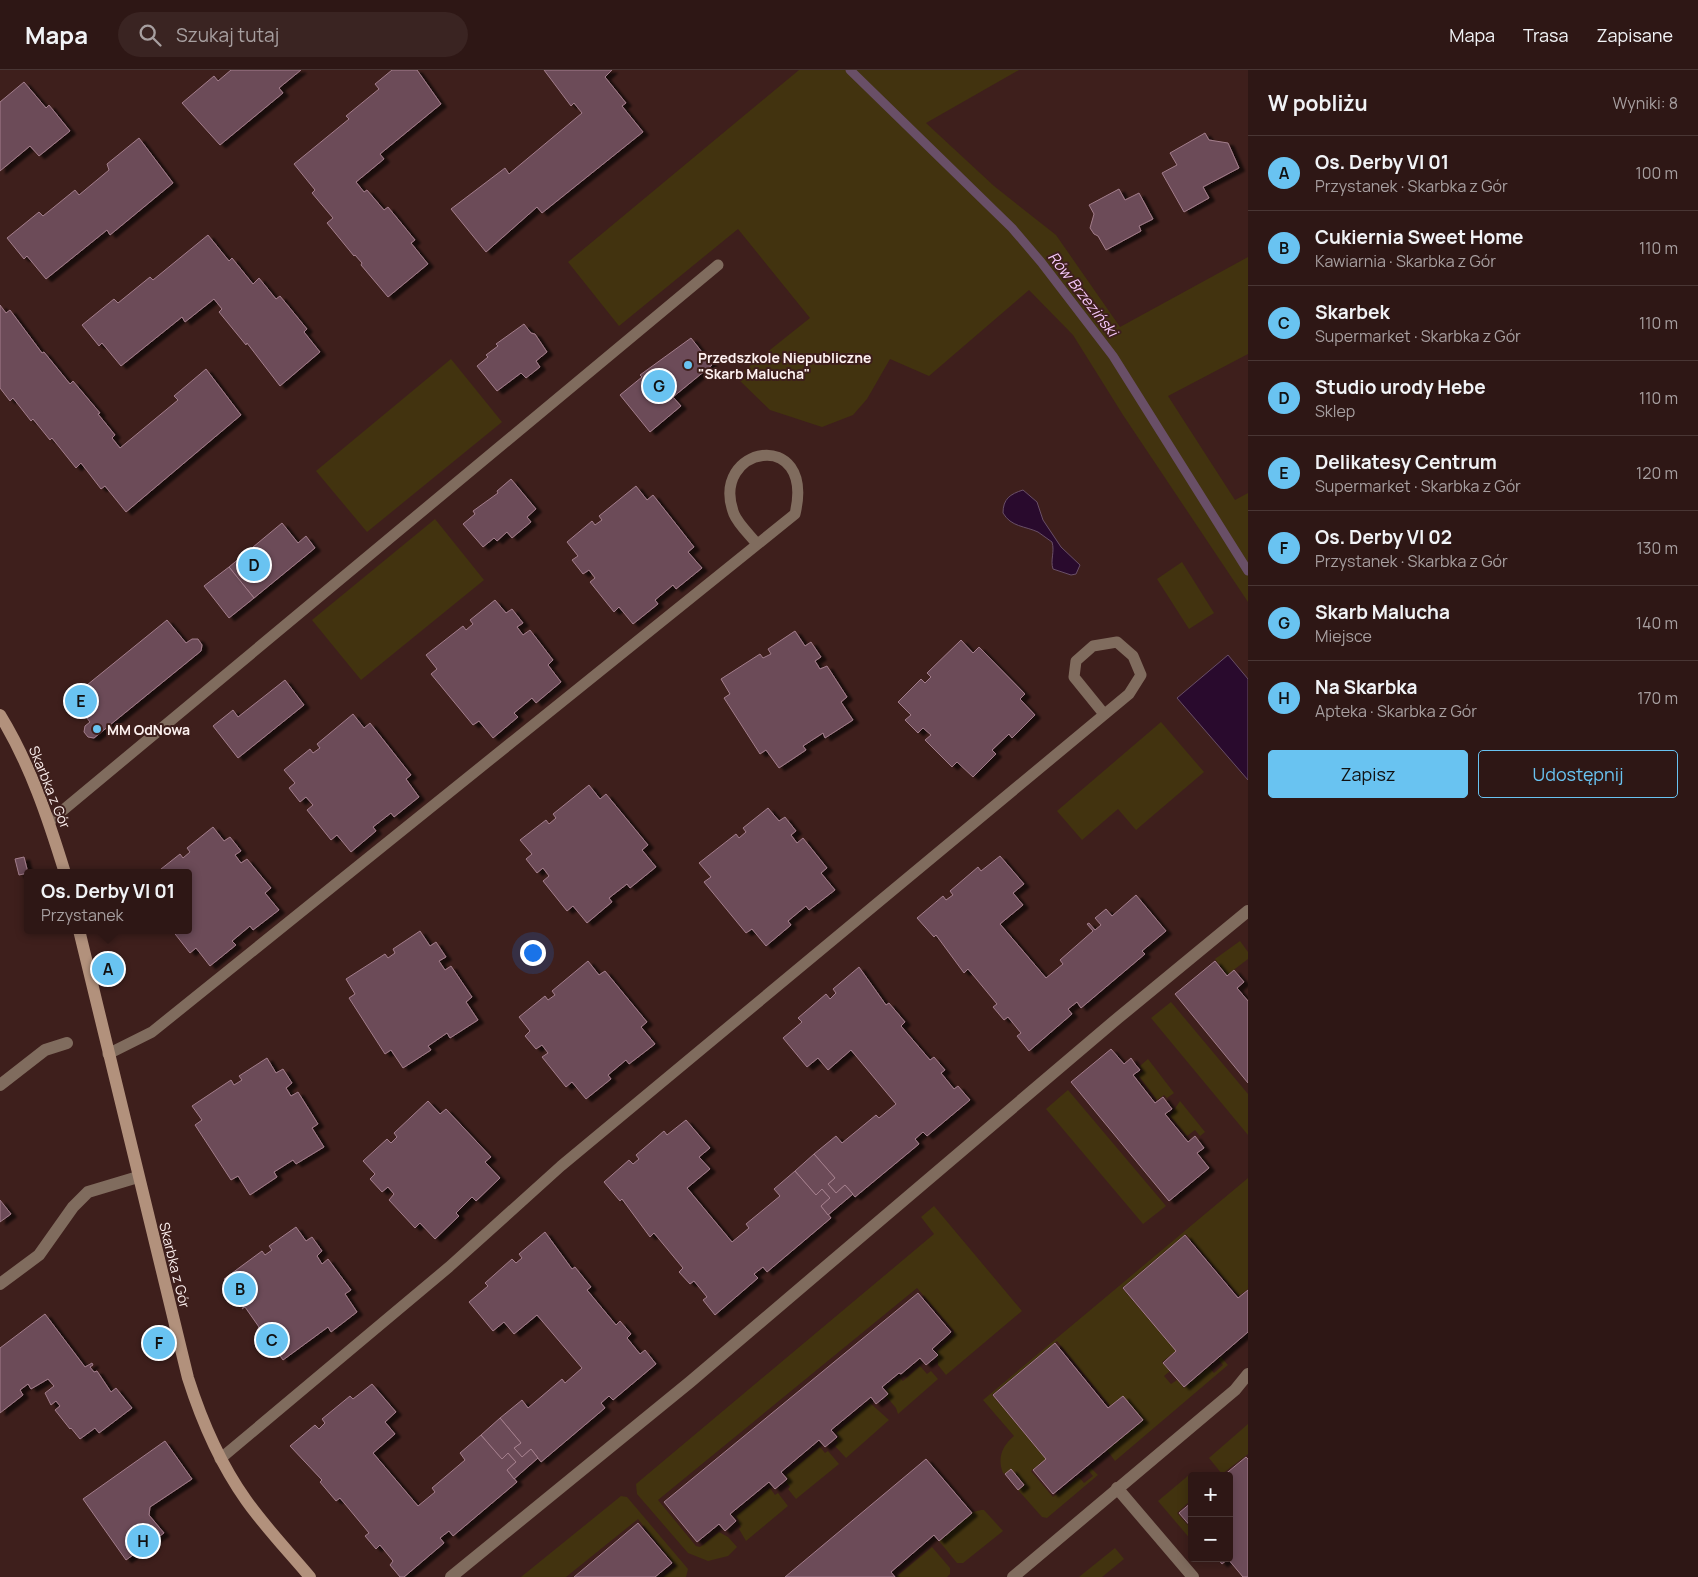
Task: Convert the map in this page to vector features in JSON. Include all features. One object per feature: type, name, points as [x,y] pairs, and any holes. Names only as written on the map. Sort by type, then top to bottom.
[{"type":"street","name":"Skarbka z Gór","points":[[0,715],[31,774],[50,821],[64,869]]},
{"type":"street","points":[[452,1577],[690,1382],[1118,1018],[1248,911]]},
{"type":"street","name":"Skarbka z Gór","points":[[79,934],[188,1378],[200,1415],[220,1459],[246,1500],[310,1577]]},
{"type":"street","points":[[0,1085],[45,1050],[67,1043]]},
{"type":"street","points":[[0,1284],[39,1256],[73,1207],[88,1192],[138,1176]]},
{"type":"street","points":[[1012,1577],[1235,1390],[1248,1374]]},
{"type":"street","points":[[1117,1488],[1193,1577]]},
{"type":"lane","points":[[50,821],[718,265]]},
{"type":"lane","points":[[108,1054],[152,1032],[757,544],[794,514],[799,497],[796,479],[789,467],[777,455],[764,454],[746,461],[732,477],[730,495],[734,515],[757,544]]},
{"type":"lane","points":[[220,1459],[449,1267],[561,1166],[1129,694],[1140,675],[1133,656],[1116,642],[1093,646],[1076,661],[1074,677],[1104,714]]},
{"type":"shaded area","points":[[799,70],[1019,70],[926,123],[994,186],[1056,235],[1120,327],[1248,257],[1248,354],[1168,396],[1235,500],[1248,493],[1248,602],[1123,415],[1073,335],[1029,290],[929,376],[890,359],[867,399],[853,415],[822,427],[770,410],[736,377],[810,318],[738,229],[619,326],[568,262]]},
{"type":"shaded area","points":[[451,359],[502,422],[367,532],[316,471]]},
{"type":"shaded area","points":[[1023,490],[1037,502],[1043,520],[1061,547],[1080,565],[1076,574],[1071,575],[1053,569],[1052,542],[1038,532],[1014,524],[1006,518],[1003,513],[1004,504],[1014,493]]},
{"type":"shaded area","points":[[435,519],[484,580],[361,680],[312,620]]},
{"type":"shaded area","points":[[1182,562],[1214,613],[1189,629],[1157,579]]},
{"type":"shaded area","points":[[1228,655],[1248,679],[1248,780],[1177,698]]},
{"type":"shaded area","points":[[1161,722],[1204,772],[1136,830],[1118,809],[1082,840],[1057,811]]},
{"type":"shaded area","points":[[1240,941],[1248,952],[1248,959],[1227,975],[1215,959]]},
{"type":"shaded area","points":[[1171,1002],[1248,1094],[1248,1135],[1151,1018]]},
{"type":"shaded area","points":[[1148,1059],[1174,1093],[1167,1098],[1164,1095],[1157,1100],[1138,1075],[1143,1071],[1140,1066]]},
{"type":"shaded area","points":[[1068,1090],[1166,1206],[1143,1224],[1046,1109]]},
{"type":"shaded area","points":[[1180,1101],[1205,1132],[1200,1136],[1195,1130],[1187,1136],[1170,1116]]},
{"type":"shaded area","points":[[1248,1178],[1248,1289],[1239,1296],[1186,1234],[1122,1288],[1176,1351],[1162,1362],[1170,1371],[1164,1376],[1171,1384],[1177,1380],[1184,1388],[1209,1367],[1214,1373],[1223,1365],[1218,1359],[1221,1357],[1228,1365],[1115,1461],[1107,1450],[1143,1420],[1123,1396],[1110,1406],[1057,1341],[992,1395],[1046,1459],[1031,1471],[1053,1497],[1079,1477],[1084,1483],[1093,1476],[1088,1470],[1091,1468],[1098,1475],[1047,1518],[1042,1517],[1018,1490],[1024,1484],[1011,1469],[1005,1474],[1003,1473],[1000,1462],[1002,1453],[1006,1444],[1014,1436],[983,1400]]},
{"type":"shaded area","points":[[934,1206],[1022,1311],[946,1375],[938,1365],[937,1351],[953,1336],[954,1331],[917,1288],[658,1500],[696,1546],[700,1547],[719,1532],[728,1537],[737,1547],[728,1556],[708,1561],[688,1553],[637,1494],[636,1484],[934,1234],[921,1217]]},
{"type":"shaded area","points":[[920,1366],[927,1374],[931,1371],[938,1379],[898,1414],[896,1408],[886,1396],[888,1394],[886,1390],[900,1378],[903,1381]]},
{"type":"shaded area","points":[[870,1403],[889,1420],[846,1458],[835,1446],[838,1443],[836,1440],[839,1437],[836,1433]]},
{"type":"shaded area","points":[[1248,1424],[1248,1454],[1225,1472],[1220,1472],[1209,1458]]},
{"type":"shaded area","points":[[820,1447],[825,1453],[828,1451],[839,1464],[796,1499],[788,1489],[790,1487],[786,1482],[788,1479],[785,1476]]},
{"type":"shaded area","points":[[1188,1476],[1188,1503],[1177,1513],[1188,1525],[1188,1536],[1158,1501]]},
{"type":"shaded area","points":[[770,1488],[775,1495],[778,1493],[788,1506],[746,1541],[739,1529],[741,1527],[736,1516]]},
{"type":"shaded area","points":[[621,1496],[627,1497],[688,1569],[686,1577],[663,1577],[676,1566],[638,1519],[566,1577],[521,1577]]},
{"type":"shaded area","points":[[984,1510],[1003,1531],[963,1563],[957,1563],[939,1541],[973,1512]]},
{"type":"shaded area","points":[[932,1547],[950,1568],[950,1574],[947,1577],[896,1577]]},
{"type":"shaded area","points":[[1115,1548],[1124,1559],[1102,1577],[1079,1577]]},
{"type":"building","points":[[231,70],[301,70],[279,88],[283,93],[220,145],[182,103],[214,76],[218,81]]},
{"type":"building","points":[[392,70],[417,70],[441,104],[380,154],[384,159],[356,182],[364,192],[367,190],[384,210],[388,207],[415,240],[411,243],[428,264],[388,297],[361,265],[362,263],[327,223],[333,218],[312,193],[315,190],[294,164],[349,119],[346,116],[379,89],[375,84]]},
{"type":"building","points":[[544,70],[612,70],[605,77],[626,103],[622,106],[643,132],[542,213],[537,207],[486,252],[451,209],[505,168],[509,174],[582,113],[574,103],[571,106]]},
{"type":"building","points":[[24,82],[46,108],[49,105],[70,131],[39,156],[30,146],[0,171],[0,102]]},
{"type":"building","points":[[1205,133],[1209,140],[1228,143],[1239,168],[1203,187],[1209,198],[1184,212],[1162,173],[1177,165],[1170,153]]},
{"type":"building","points":[[139,138],[173,183],[110,235],[107,230],[46,279],[27,256],[24,259],[7,238],[39,212],[43,216],[75,190],[79,195],[109,170],[107,164]]},
{"type":"building","points":[[1119,189],[1125,200],[1139,193],[1153,219],[1139,226],[1141,231],[1106,250],[1098,236],[1090,228],[1094,214],[1089,205]]},
{"type":"building","points":[[208,235],[229,261],[232,258],[253,284],[259,278],[276,299],[280,296],[307,329],[304,332],[320,352],[280,386],[247,343],[246,345],[219,312],[222,309],[214,299],[185,322],[182,317],[121,366],[102,343],[99,346],[82,325],[114,299],[118,303],[150,277],[153,280]]},
{"type":"building","points":[[0,305],[6,313],[10,310],[42,353],[44,352],[70,384],[73,381],[100,413],[98,414],[115,435],[112,438],[120,448],[178,400],[174,396],[206,369],[241,415],[126,512],[105,486],[101,489],[81,463],[76,468],[52,438],[50,440],[33,419],[31,421],[13,398],[10,401],[0,388]]},
{"type":"building","points":[[524,324],[531,333],[535,334],[547,352],[536,361],[540,367],[526,378],[521,373],[497,391],[477,366],[488,357],[486,355],[498,346],[496,344]]},
{"type":"building","points":[[691,338],[712,365],[673,397],[681,406],[650,432],[620,395],[642,377],[640,375]]},
{"type":"building","points":[[511,479],[536,509],[527,517],[531,522],[512,538],[507,532],[497,541],[494,538],[483,547],[463,524],[475,514],[473,511],[498,493],[497,491]]},
{"type":"building","points":[[636,486],[647,500],[653,495],[694,547],[688,552],[702,568],[676,589],[673,585],[655,600],[658,604],[633,624],[619,607],[614,612],[590,582],[595,578],[589,570],[583,574],[572,560],[578,556],[567,542],[592,521],[595,525],[602,520],[599,516]]},
{"type":"building","points":[[282,523],[298,543],[306,536],[315,548],[254,598],[229,567]]},
{"type":"building","points":[[229,567],[254,598],[229,618],[204,586]]},
{"type":"building","points":[[495,600],[506,613],[512,609],[523,623],[517,627],[523,635],[530,630],[553,660],[548,665],[561,682],[536,703],[532,698],[514,713],[518,717],[493,738],[479,721],[473,725],[431,674],[437,669],[426,655],[463,626],[466,630],[473,624],[470,620]]},
{"type":"building","points":[[167,620],[186,643],[192,639],[198,639],[202,645],[201,651],[94,738],[88,737],[84,732],[85,726],[90,722],[71,698]]},
{"type":"building","points":[[795,631],[805,646],[811,642],[821,657],[815,661],[820,669],[827,666],[847,697],[841,702],[853,720],[825,738],[823,733],[803,746],[806,750],[779,768],[766,750],[760,754],[724,698],[730,694],[721,679],[760,654],[763,658],[771,654],[768,649]]},
{"type":"building","points":[[961,640],[973,653],[979,647],[1025,694],[1020,699],[1035,715],[1012,738],[1009,734],[992,750],[996,754],[973,777],[957,762],[952,767],[925,740],[931,735],[923,728],[918,733],[905,720],[911,715],[898,702],[921,679],[925,683],[931,677],[927,673]]},
{"type":"building","points":[[285,680],[304,705],[238,758],[213,726],[233,710],[238,717]]},
{"type":"building","points":[[353,714],[364,728],[370,723],[411,775],[406,779],[419,797],[394,817],[391,813],[373,827],[376,831],[351,852],[337,835],[331,840],[307,810],[313,805],[306,797],[300,802],[289,788],[295,783],[284,770],[310,749],[313,753],[320,748],[317,744]]},
{"type":"building","points":[[589,785],[600,799],[606,794],[648,845],[642,850],[656,867],[630,888],[627,884],[609,898],[612,902],[587,923],[573,906],[567,911],[543,881],[549,876],[543,868],[537,873],[526,859],[532,854],[520,840],[546,820],[549,824],[556,818],[553,814]]},
{"type":"building","points":[[768,808],[779,821],[785,817],[796,831],[791,835],[797,843],[803,838],[827,868],[821,873],[835,890],[809,910],[806,906],[788,921],[791,925],[766,946],[752,929],[746,933],[704,882],[711,877],[699,863],[736,834],[739,838],[746,832],[743,828]]},
{"type":"building","points":[[213,827],[224,841],[230,837],[241,851],[235,855],[241,863],[247,859],[271,888],[265,893],[279,910],[253,930],[250,926],[232,941],[236,945],[210,966],[196,948],[190,953],[175,934],[192,934],[192,869],[161,869],[180,854],[183,858],[190,852],[187,848]]},
{"type":"building","points":[[1000,856],[1024,884],[1013,893],[1023,905],[1000,924],[1046,978],[1063,964],[1060,960],[1093,931],[1087,924],[1089,923],[1095,930],[1101,925],[1095,918],[1106,909],[1112,916],[1136,895],[1166,931],[1142,951],[1145,954],[1081,1008],[1077,1002],[1068,1009],[1072,1014],[1029,1051],[1017,1036],[1021,1033],[1008,1017],[1004,1020],[993,1007],[997,1004],[968,969],[964,973],[936,935],[934,937],[917,918],[943,896],[946,900],[953,895],[950,891],[978,867],[981,871]]},
{"type":"building","points":[[24,857],[27,869],[24,869],[24,874],[19,875],[15,859]]},
{"type":"building","points":[[420,931],[430,946],[436,942],[446,957],[439,961],[445,970],[451,966],[472,997],[466,1002],[478,1020],[450,1038],[447,1033],[428,1046],[431,1050],[403,1068],[391,1050],[385,1054],[349,998],[355,994],[346,979],[385,954],[388,958],[395,953],[393,949]]},
{"type":"building","points":[[588,961],[599,975],[605,971],[647,1022],[641,1027],[655,1044],[629,1064],[626,1060],[608,1075],[611,1079],[586,1099],[572,1082],[566,1087],[542,1057],[548,1053],[542,1045],[536,1049],[525,1036],[530,1031],[519,1017],[545,996],[548,1000],[555,995],[552,991]]},
{"type":"building","points":[[1215,961],[1227,976],[1234,970],[1244,982],[1237,988],[1248,1001],[1248,1083],[1175,994]]},
{"type":"building","points":[[859,967],[886,1005],[889,1003],[905,1022],[901,1026],[930,1060],[934,1057],[945,1070],[941,1073],[954,1089],[958,1086],[970,1100],[927,1136],[923,1132],[915,1139],[919,1144],[855,1197],[845,1185],[836,1193],[828,1184],[835,1178],[814,1154],[836,1136],[842,1143],[876,1115],[879,1118],[896,1104],[851,1050],[828,1070],[818,1058],[807,1067],[783,1038],[802,1022],[798,1018],[826,994],[830,999],[836,993],[833,989]]},
{"type":"building","points":[[1111,1049],[1124,1064],[1131,1058],[1140,1070],[1133,1075],[1155,1103],[1163,1097],[1172,1109],[1165,1114],[1188,1142],[1195,1136],[1204,1148],[1197,1153],[1209,1168],[1169,1201],[1071,1082]]},
{"type":"building","points":[[267,1058],[276,1073],[283,1069],[292,1083],[286,1088],[291,1096],[298,1092],[318,1124],[312,1128],[324,1147],[296,1164],[293,1160],[274,1172],[277,1177],[250,1195],[238,1176],[231,1180],[195,1125],[202,1120],[192,1106],[231,1080],[234,1085],[242,1080],[239,1076]]},
{"type":"building","points":[[428,1101],[440,1114],[446,1109],[491,1157],[485,1162],[500,1178],[476,1201],[472,1197],[456,1213],[459,1216],[435,1239],[420,1223],[415,1228],[389,1200],[394,1194],[388,1187],[382,1192],[370,1179],[375,1174],[363,1161],[387,1139],[391,1143],[397,1137],[394,1133]]},
{"type":"building","points":[[686,1120],[710,1148],[699,1157],[710,1169],[687,1188],[732,1242],[749,1228],[746,1224],[780,1196],[774,1189],[795,1171],[816,1195],[822,1189],[830,1198],[821,1206],[831,1218],[767,1272],[763,1267],[754,1274],[758,1278],[715,1315],[703,1300],[707,1297],[694,1281],[690,1284],[679,1272],[683,1268],[654,1233],[650,1237],[622,1199],[620,1201],[604,1182],[629,1160],[633,1164],[639,1159],[636,1155],[664,1131],[667,1135]]},
{"type":"building","points":[[814,1154],[835,1178],[828,1184],[836,1193],[845,1185],[853,1194],[828,1215],[821,1206],[830,1198],[822,1189],[816,1195],[795,1171]]},
{"type":"building","points":[[0,1200],[11,1214],[0,1222]]},
{"type":"building","points":[[296,1227],[306,1241],[312,1237],[322,1251],[317,1256],[322,1264],[328,1259],[351,1290],[345,1294],[357,1312],[331,1332],[328,1327],[283,1360],[273,1346],[269,1347],[272,1345],[260,1328],[257,1331],[259,1327],[245,1307],[242,1309],[244,1306],[230,1287],[227,1289],[229,1285],[224,1279],[262,1251],[265,1255],[272,1250],[269,1246]]},
{"type":"building","points":[[545,1232],[572,1269],[575,1267],[591,1287],[587,1290],[616,1325],[620,1321],[631,1334],[627,1338],[640,1354],[645,1350],[656,1364],[613,1400],[609,1396],[601,1403],[605,1408],[541,1462],[531,1449],[522,1457],[514,1448],[521,1443],[500,1418],[522,1400],[528,1408],[562,1379],[565,1383],[582,1368],[537,1315],[514,1334],[504,1322],[493,1331],[469,1302],[488,1286],[485,1283],[512,1259],[516,1263],[522,1258],[519,1254]]},
{"type":"building","points":[[1185,1235],[1238,1298],[1248,1290],[1248,1332],[1184,1387],[1163,1363],[1176,1351],[1123,1288]]},
{"type":"building","points":[[918,1293],[951,1332],[932,1349],[938,1355],[926,1365],[920,1358],[901,1374],[899,1373],[882,1387],[888,1394],[876,1404],[871,1397],[831,1430],[837,1437],[830,1443],[825,1447],[819,1440],[781,1472],[787,1479],[775,1489],[769,1482],[730,1514],[736,1521],[725,1531],[719,1524],[697,1542],[664,1502]]},
{"type":"building","points":[[45,1314],[85,1367],[92,1363],[93,1365],[90,1367],[94,1372],[97,1371],[111,1392],[116,1388],[132,1408],[99,1433],[95,1428],[80,1439],[70,1429],[55,1410],[60,1406],[56,1401],[51,1405],[45,1393],[54,1386],[48,1379],[31,1389],[28,1384],[20,1390],[23,1395],[0,1413],[0,1348]]},
{"type":"building","points":[[1055,1343],[1108,1408],[1123,1396],[1143,1420],[1053,1494],[1033,1470],[1046,1459],[993,1395]]},
{"type":"building","points":[[372,1384],[396,1412],[385,1422],[395,1434],[373,1453],[418,1506],[435,1492],[432,1488],[465,1460],[460,1453],[481,1435],[502,1459],[508,1453],[516,1462],[507,1470],[517,1482],[453,1536],[449,1531],[440,1538],[444,1543],[404,1577],[400,1577],[390,1565],[393,1561],[380,1545],[376,1549],[365,1536],[369,1533],[340,1498],[336,1501],[320,1482],[322,1480],[290,1446],[315,1425],[319,1429],[325,1423],[322,1419],[350,1396],[353,1399]]},
{"type":"building","points":[[500,1418],[521,1443],[514,1448],[522,1457],[531,1449],[538,1458],[514,1479],[507,1470],[516,1462],[508,1453],[502,1459],[481,1435]]},
{"type":"building","points":[[165,1441],[192,1479],[150,1507],[149,1515],[164,1533],[126,1560],[83,1499]]},
{"type":"building","points":[[1246,1457],[1248,1459],[1248,1577],[1243,1577],[1230,1562],[1233,1562],[1233,1472],[1228,1472]]},
{"type":"building","points":[[926,1459],[972,1513],[939,1541],[934,1535],[891,1572],[895,1577],[785,1577]]},
{"type":"building","points":[[1011,1469],[1024,1485],[1018,1490],[1005,1474]]},
{"type":"building","points":[[1188,1505],[1188,1523],[1179,1513]]},
{"type":"building","points":[[638,1523],[672,1563],[655,1577],[574,1577]]},
{"type":"waterway","name":"Rów Brzeziński","points":[[850,70],[1012,228],[1041,262],[1113,356],[1248,571]]},
{"type":"place","name":"Przedszkole Niepubliczne \"Skarb Malucha\"","points":[[688,365]]},
{"type":"place","name":"Skarb Malucha","points":[[659,386]]},
{"type":"place","name":"Studio urody Hebe","points":[[254,565]]},
{"type":"place","name":"Delikatesy Centrum","points":[[81,701]]},
{"type":"place","name":"MM OdNowa","points":[[97,729]]},
{"type":"place","name":"Os. Derby VI 01","points":[[108,969]]},
{"type":"place","name":"Cukiernia Sweet Home","points":[[240,1289]]},
{"type":"place","name":"Skarbek","points":[[272,1340]]},
{"type":"place","name":"Os. Derby VI 02","points":[[159,1343]]},
{"type":"place","name":"Na Skarbka","points":[[143,1541]]}]
